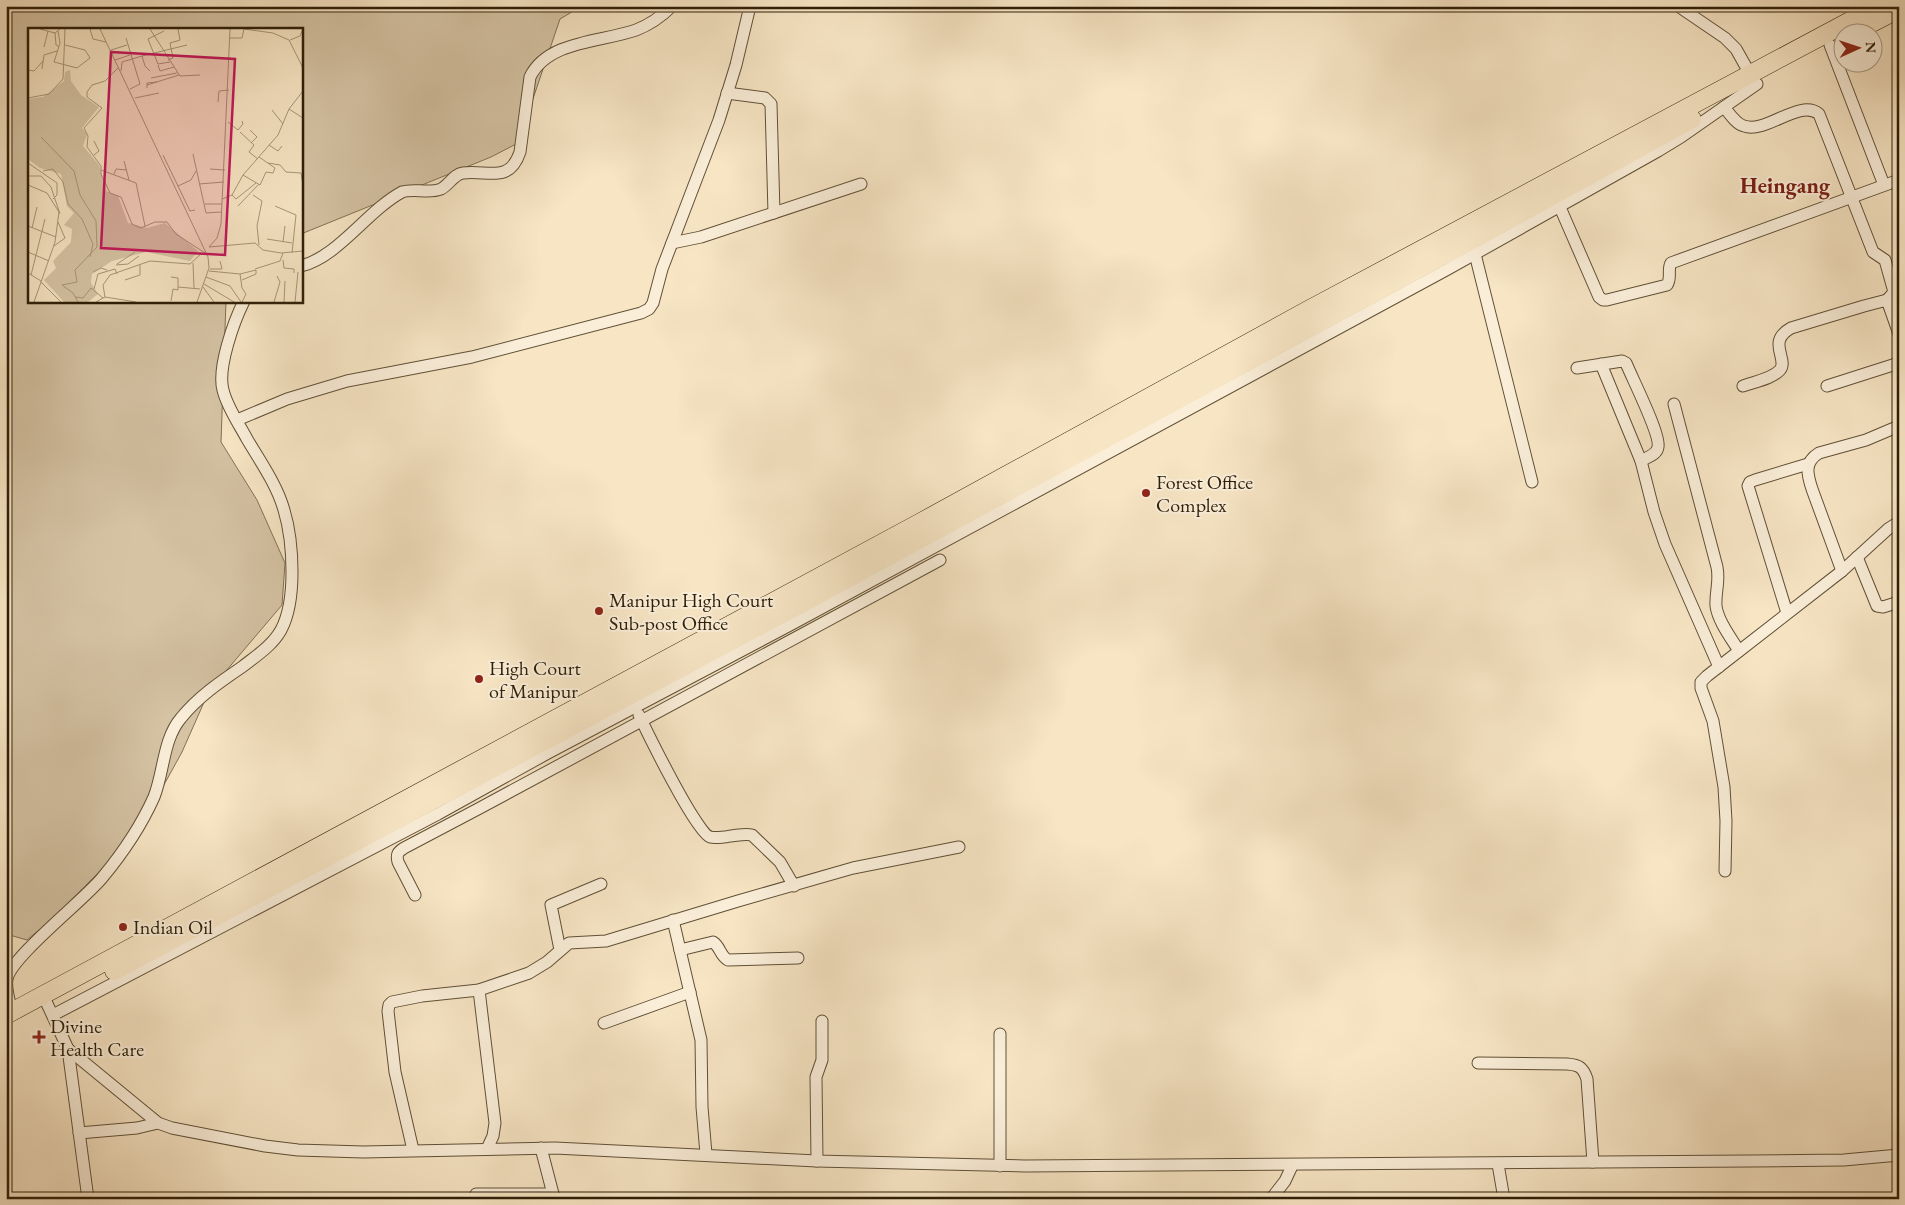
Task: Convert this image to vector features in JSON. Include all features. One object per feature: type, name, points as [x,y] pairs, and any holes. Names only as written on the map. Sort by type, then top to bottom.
[{"type":"highway","points":[[8,1018],[48,1005],[929,517],[1317,306],[1754,79],[1878,6]]},
{"type":"highway","points":[[1874,22],[1899,9]]},
{"type":"highway","points":[[1754,79],[1832,44]]},
{"type":"street","points":[[302,266],[313,263],[329,253],[374,212],[402,192],[407,190],[435,190],[464,172],[490,174],[510,168],[517,162],[520,152],[530,77],[535,68],[544,60],[583,42],[615,36],[638,29],[655,20],[672,6]]},
{"type":"street","points":[[237,420],[287,399],[348,381],[472,357],[641,313],[649,309],[653,303],[662,270],[727,93],[750,6]]},
{"type":"street","points":[[88,1199],[68,1049],[48,1005],[438,814],[1142,433],[1225,390],[1658,151],[1724,107],[1754,79],[1736,48],[1725,38],[1678,6]]},
{"type":"street","points":[[1846,72],[1884,185]]},
{"type":"street","points":[[727,93],[765,98],[771,104],[774,213]]},
{"type":"street","points":[[1724,107],[1741,125],[1746,127],[1762,124],[1807,109],[1819,114],[1873,252],[1885,260],[1894,292],[1887,300],[1786,331],[1778,346],[1781,369],[1776,374],[1743,386]]},
{"type":"street","points":[[1559,206],[1599,297],[1607,300],[1667,285],[1670,281],[1669,266],[1672,263],[1899,180]]},
{"type":"street","points":[[672,243],[701,237],[861,184]]},
{"type":"street","points":[[1474,254],[1532,482]]},
{"type":"street","points":[[1887,300],[1899,334]]},
{"type":"street","points":[[8,1018],[6,984],[14,964],[101,880],[120,854],[144,817],[154,797],[170,738],[178,721],[193,704],[273,642],[284,624],[292,587],[290,539],[284,508],[272,482],[226,398],[221,378],[227,347],[244,302]]},
{"type":"street","points":[[1578,368],[1622,361],[1626,363],[1656,432],[1659,445],[1655,453],[1641,461]]},
{"type":"street","points":[[1827,386],[1899,363]]},
{"type":"street","points":[[1601,364],[1641,461],[1654,512],[1665,544],[1719,667]]},
{"type":"street","points":[[1674,404],[1718,567],[1716,607],[1720,618],[1739,651]]},
{"type":"street","points":[[1842,571],[1808,479],[1808,464],[1813,456],[1819,453],[1866,440],[1899,426]]},
{"type":"street","points":[[1788,613],[1748,486],[1750,482],[1808,464]]},
{"type":"street","points":[[1725,871],[1726,821],[1724,787],[1713,721],[1701,688],[1701,682],[1842,571],[1888,529],[1899,522]]},
{"type":"street","points":[[1857,557],[1876,606],[1883,607],[1899,602]]},
{"type":"street","points":[[416,895],[398,862],[398,852],[404,848],[940,560]]},
{"type":"street","points":[[636,706],[668,773],[706,835],[713,837],[736,834],[752,835],[780,862],[787,871],[794,886]]},
{"type":"street","points":[[414,1150],[394,1064],[389,1026],[389,1005],[392,1002],[422,996],[479,990],[529,973],[547,962],[569,943],[606,941],[853,868],[958,847]]},
{"type":"street","points":[[560,950],[551,905],[601,884]]},
{"type":"street","points":[[673,920],[701,1040],[702,1107],[706,1154]]},
{"type":"street","points":[[680,950],[713,942],[723,957],[728,960],[798,958]]},
{"type":"street","points":[[479,990],[495,1123],[493,1136],[487,1149]]},
{"type":"street","points":[[604,1023],[690,992]]},
{"type":"street","points":[[817,1161],[816,1077],[822,1060],[822,1021]]},
{"type":"street","points":[[1000,1034],[1000,1166]]},
{"type":"street","points":[[68,1049],[158,1123],[181,1130],[265,1146],[298,1150],[540,1148],[706,1154],[817,1161],[1000,1166],[1292,1166],[1844,1160],[1899,1155]]},
{"type":"street","points":[[1478,1063],[1567,1064],[1578,1065],[1583,1069],[1587,1079],[1593,1162]]},
{"type":"street","points":[[79,1133],[131,1128],[158,1123]]},
{"type":"street","points":[[476,1194],[554,1196],[540,1148]]},
{"type":"street","points":[[1498,1164],[1504,1199]]},
{"type":"street","points":[[1272,1199],[1285,1181],[1292,1166]]},
{"type":"shaded area","points":[[6,6],[582,6],[560,19],[518,143],[491,157],[302,234],[302,28],[28,28],[28,302],[226,302],[221,442],[257,500],[285,563],[282,605],[209,691],[182,752],[138,832],[58,914],[27,940],[6,934]]},
{"type":"place","name":"Forest Office Complex","points":[[1146,493]]},
{"type":"place","name":"Manipur High Court Sub-post Office","points":[[599,611]]},
{"type":"place","name":"High Court of Manipur","points":[[479,679]]},
{"type":"place","name":"Indian Oil","points":[[123,927]]},
{"type":"place","name":"Divine Health Care","points":[[39,1037]]},
{"type":"district","name":"Heingang","points":[[1785,185]]}]
